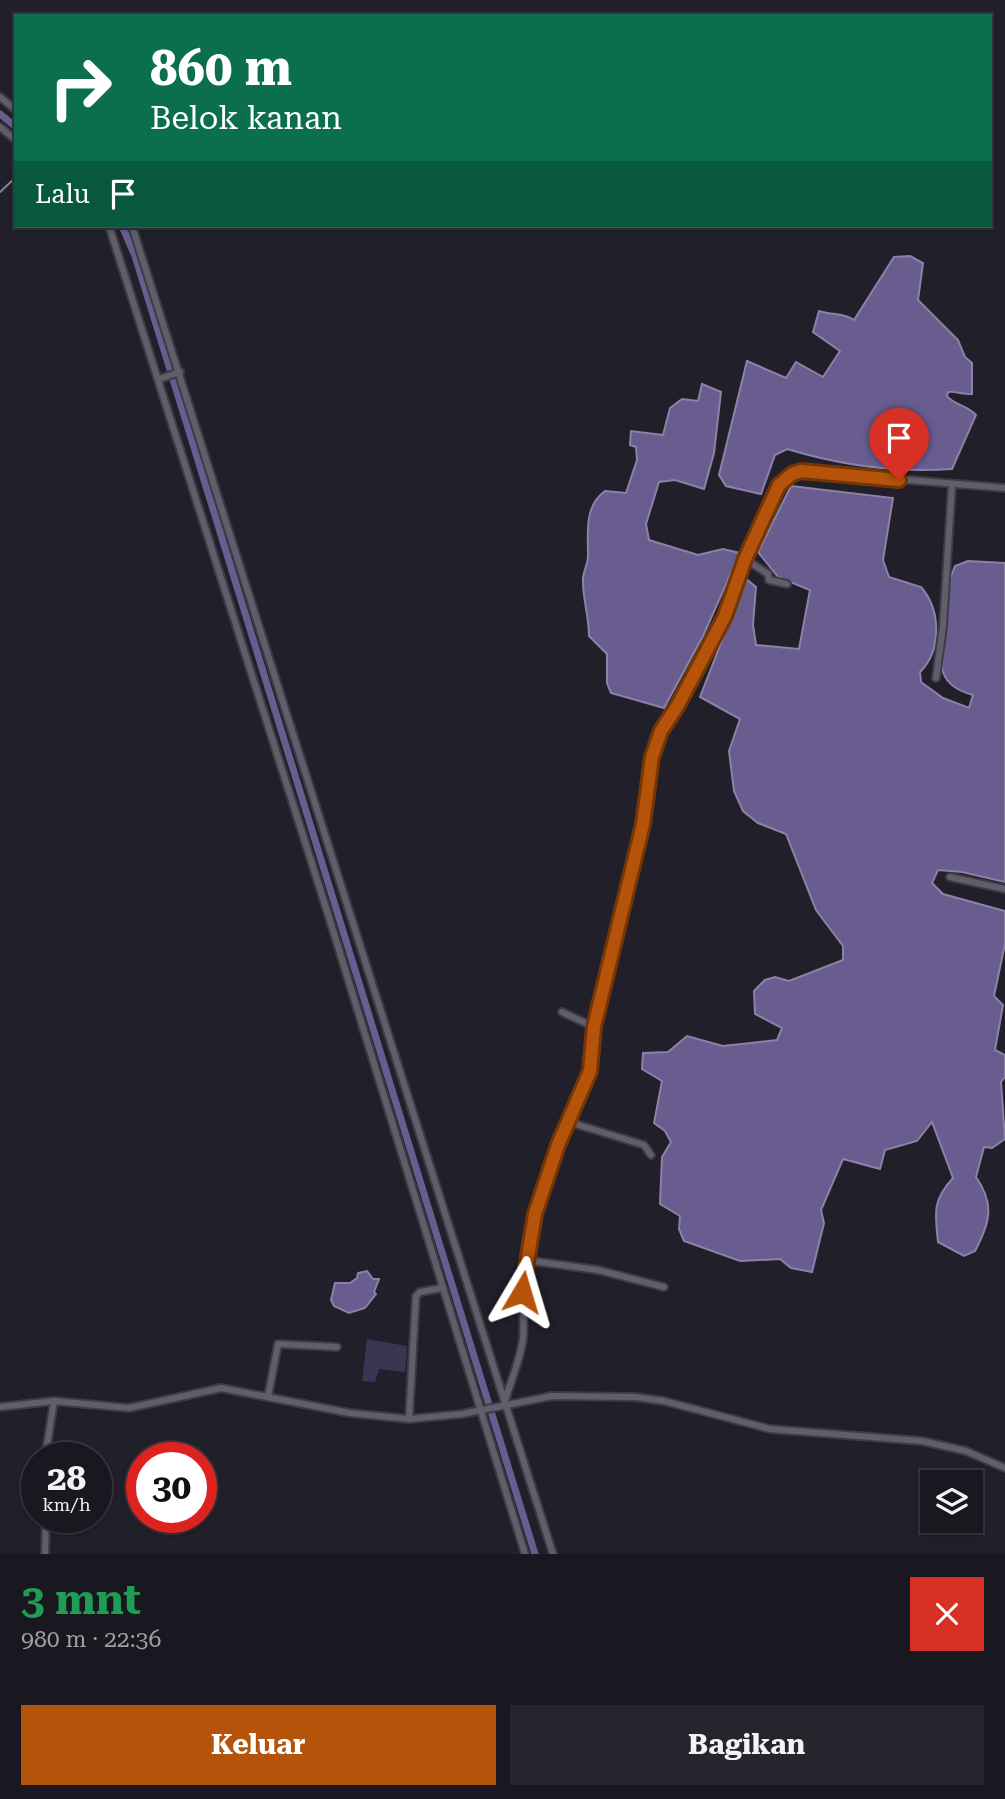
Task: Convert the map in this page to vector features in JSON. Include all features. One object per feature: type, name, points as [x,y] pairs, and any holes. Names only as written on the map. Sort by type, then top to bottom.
[{"type":"street","points":[[0,97],[14,108]]},
{"type":"street","points":[[0,127],[14,138]]},
{"type":"street","points":[[110,228],[161,378],[525,1554]]},
{"type":"street","points":[[133,228],[553,1554]]},
{"type":"street","points":[[161,378],[178,373]]},
{"type":"street","points":[[504,1404],[519,1362],[523,1336],[522,1292],[535,1214],[558,1145],[590,1071],[594,1027],[643,824],[656,744],[716,634],[745,559],[779,485],[792,474],[801,471],[1005,488]]},
{"type":"street","points":[[936,678],[943,626],[952,485]]},
{"type":"street","points":[[745,559],[768,574],[769,580],[787,584]]},
{"type":"street","points":[[950,877],[1005,889]]},
{"type":"street","points":[[562,1012],[594,1027]]},
{"type":"street","points":[[569,1122],[644,1145],[651,1155]]},
{"type":"street","points":[[526,1260],[598,1270],[664,1287]]},
{"type":"street","points":[[410,1419],[416,1296],[420,1292],[442,1288]]},
{"type":"street","points":[[268,1397],[278,1344],[337,1347]]},
{"type":"street","points":[[0,1407],[54,1401],[129,1408],[221,1388],[350,1413],[410,1419],[482,1410],[552,1396],[644,1398],[770,1429],[922,1441],[966,1451],[1005,1468]]},
{"type":"street","points":[[47,1442],[54,1401]]},
{"type":"street","points":[[45,1554],[46,1533]]},
{"type":"shaded area","points":[[910,256],[923,263],[918,300],[958,340],[965,357],[972,363],[972,394],[948,392],[947,396],[976,415],[952,469],[910,470],[869,466],[787,449],[775,455],[761,494],[726,486],[719,475],[747,361],[786,378],[796,362],[823,377],[840,351],[813,332],[819,311],[854,320],[894,257]]},
{"type":"shaded area","points":[[702,384],[721,392],[714,453],[704,489],[675,480],[659,482],[646,524],[649,540],[698,555],[723,549],[740,553],[703,636],[664,708],[611,693],[607,683],[607,654],[589,636],[584,595],[589,520],[593,504],[605,491],[626,493],[637,460],[636,447],[630,445],[631,431],[663,435],[670,408],[682,399],[698,401]]},
{"type":"shaded area","points":[[791,486],[893,498],[883,560],[889,577],[921,587],[928,596],[935,618],[935,642],[927,663],[920,672],[921,682],[943,698],[969,708],[973,695],[953,686],[943,673],[942,667],[950,579],[955,566],[968,561],[1005,563],[1005,882],[962,872],[938,870],[932,883],[943,894],[1005,911],[1005,944],[994,996],[1003,1005],[995,1050],[1005,1055],[1005,1077],[1001,1082],[1005,1139],[992,1148],[984,1147],[976,1177],[986,1196],[987,1222],[975,1251],[964,1256],[938,1242],[938,1201],[953,1178],[932,1122],[917,1141],[885,1150],[880,1169],[843,1159],[821,1210],[824,1223],[812,1272],[791,1268],[780,1259],[740,1261],[684,1241],[679,1229],[680,1216],[660,1204],[662,1157],[671,1142],[665,1131],[654,1123],[662,1081],[642,1069],[643,1053],[668,1052],[687,1036],[723,1046],[777,1040],[782,1028],[755,1014],[754,991],[765,980],[775,977],[789,981],[843,960],[843,946],[816,910],[786,834],[758,823],[743,811],[734,791],[729,751],[740,719],[700,697],[746,579],[756,587],[753,625],[756,645],[799,649],[810,590],[778,577],[758,552]]},
{"type":"shaded area","points":[[367,1271],[373,1279],[379,1279],[374,1292],[376,1294],[365,1308],[349,1313],[334,1306],[331,1300],[335,1283],[350,1283],[357,1278],[358,1273]]},
{"type":"shaded area","points":[[367,1339],[407,1346],[405,1372],[379,1369],[375,1382],[362,1381]]},
{"type":"waterway","points":[[0,114],[14,125]]},
{"type":"waterway","points":[[0,192],[14,179]]},
{"type":"waterway","points":[[123,228],[135,256],[535,1554]]},
{"type":"route","points":[[522,1292],[535,1214],[558,1145],[590,1071],[599,1001],[646,811],[652,757],[661,731],[678,705],[725,616],[745,559],[779,485],[792,474],[801,471],[899,480]]}]
